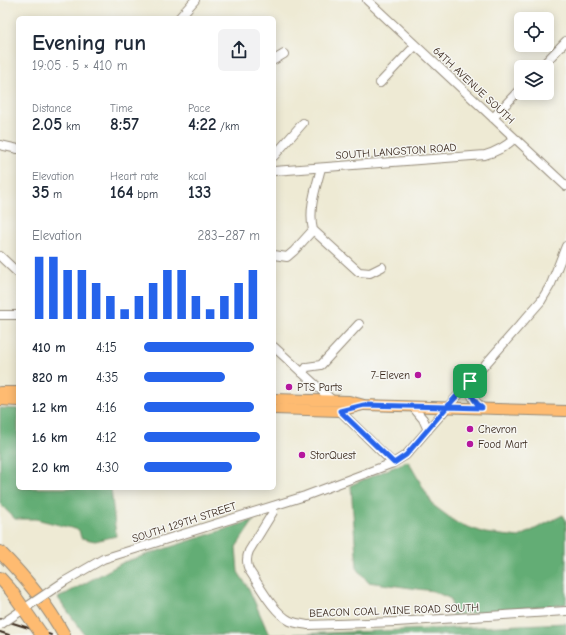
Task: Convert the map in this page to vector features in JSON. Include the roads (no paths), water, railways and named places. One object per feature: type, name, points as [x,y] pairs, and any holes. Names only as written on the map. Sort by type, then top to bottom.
[{"type":"highway","points":[[0,552],[38,595],[57,622],[64,635]]},
{"type":"highway","points":[[0,578],[10,589],[42,635]]},
{"type":"main road","points":[[0,392],[16,392]]},
{"type":"main road","points":[[276,399],[349,401],[364,405],[566,412]]},
{"type":"main road","points":[[0,400],[16,401]]},
{"type":"main road","points":[[276,409],[340,411],[364,405]]},
{"type":"street","points":[[181,16],[195,0]]},
{"type":"street","name":"64TH AVENUE SOUTH","points":[[367,0],[566,186]]},
{"type":"street","points":[[548,60],[566,41]]},
{"type":"street","points":[[380,83],[416,46]]},
{"type":"street","points":[[276,59],[284,54]]},
{"type":"street","points":[[493,118],[514,96]]},
{"type":"street","points":[[276,154],[303,123]]},
{"type":"street","name":"SOUTH LANGSTON ROAD","points":[[276,171],[485,155],[505,147],[514,139]]},
{"type":"street","points":[[0,144],[16,148]]},
{"type":"street","points":[[321,168],[311,211],[313,230],[359,272],[370,273],[382,267]]},
{"type":"street","points":[[276,255],[287,257],[313,230]]},
{"type":"street","name":"SOUTH 129TH STREET","points":[[0,625],[65,581],[103,559],[305,496],[394,463],[406,455],[541,301],[551,284],[566,246]]},
{"type":"street","points":[[0,256],[16,271]]},
{"type":"street","points":[[0,315],[16,315]]},
{"type":"street","points":[[302,373],[307,367],[321,365],[359,324]]},
{"type":"street","points":[[276,349],[332,400]]},
{"type":"street","points":[[470,381],[470,394],[482,408]]},
{"type":"street","points":[[412,406],[423,419],[428,430]]},
{"type":"street","points":[[340,411],[394,463]]},
{"type":"street","name":"BEACON COAL MINE ROAD SOUTH","points":[[273,506],[274,512],[249,551],[246,563],[249,570],[276,609],[290,621],[298,624],[308,625],[396,622],[566,611]]},
{"type":"railway","points":[[0,619],[51,635]]},
{"type":"railway","points":[[0,632],[9,635]]},
{"type":"place","name":"7-Eleven","points":[[418,375]]},
{"type":"place","name":"PTS Parts","points":[[289,387]]},
{"type":"place","name":"Chevron","points":[[470,429]]},
{"type":"place","name":"Food Mart","points":[[470,444]]},
{"type":"place","name":"StorQuest","points":[[302,455]]}]
